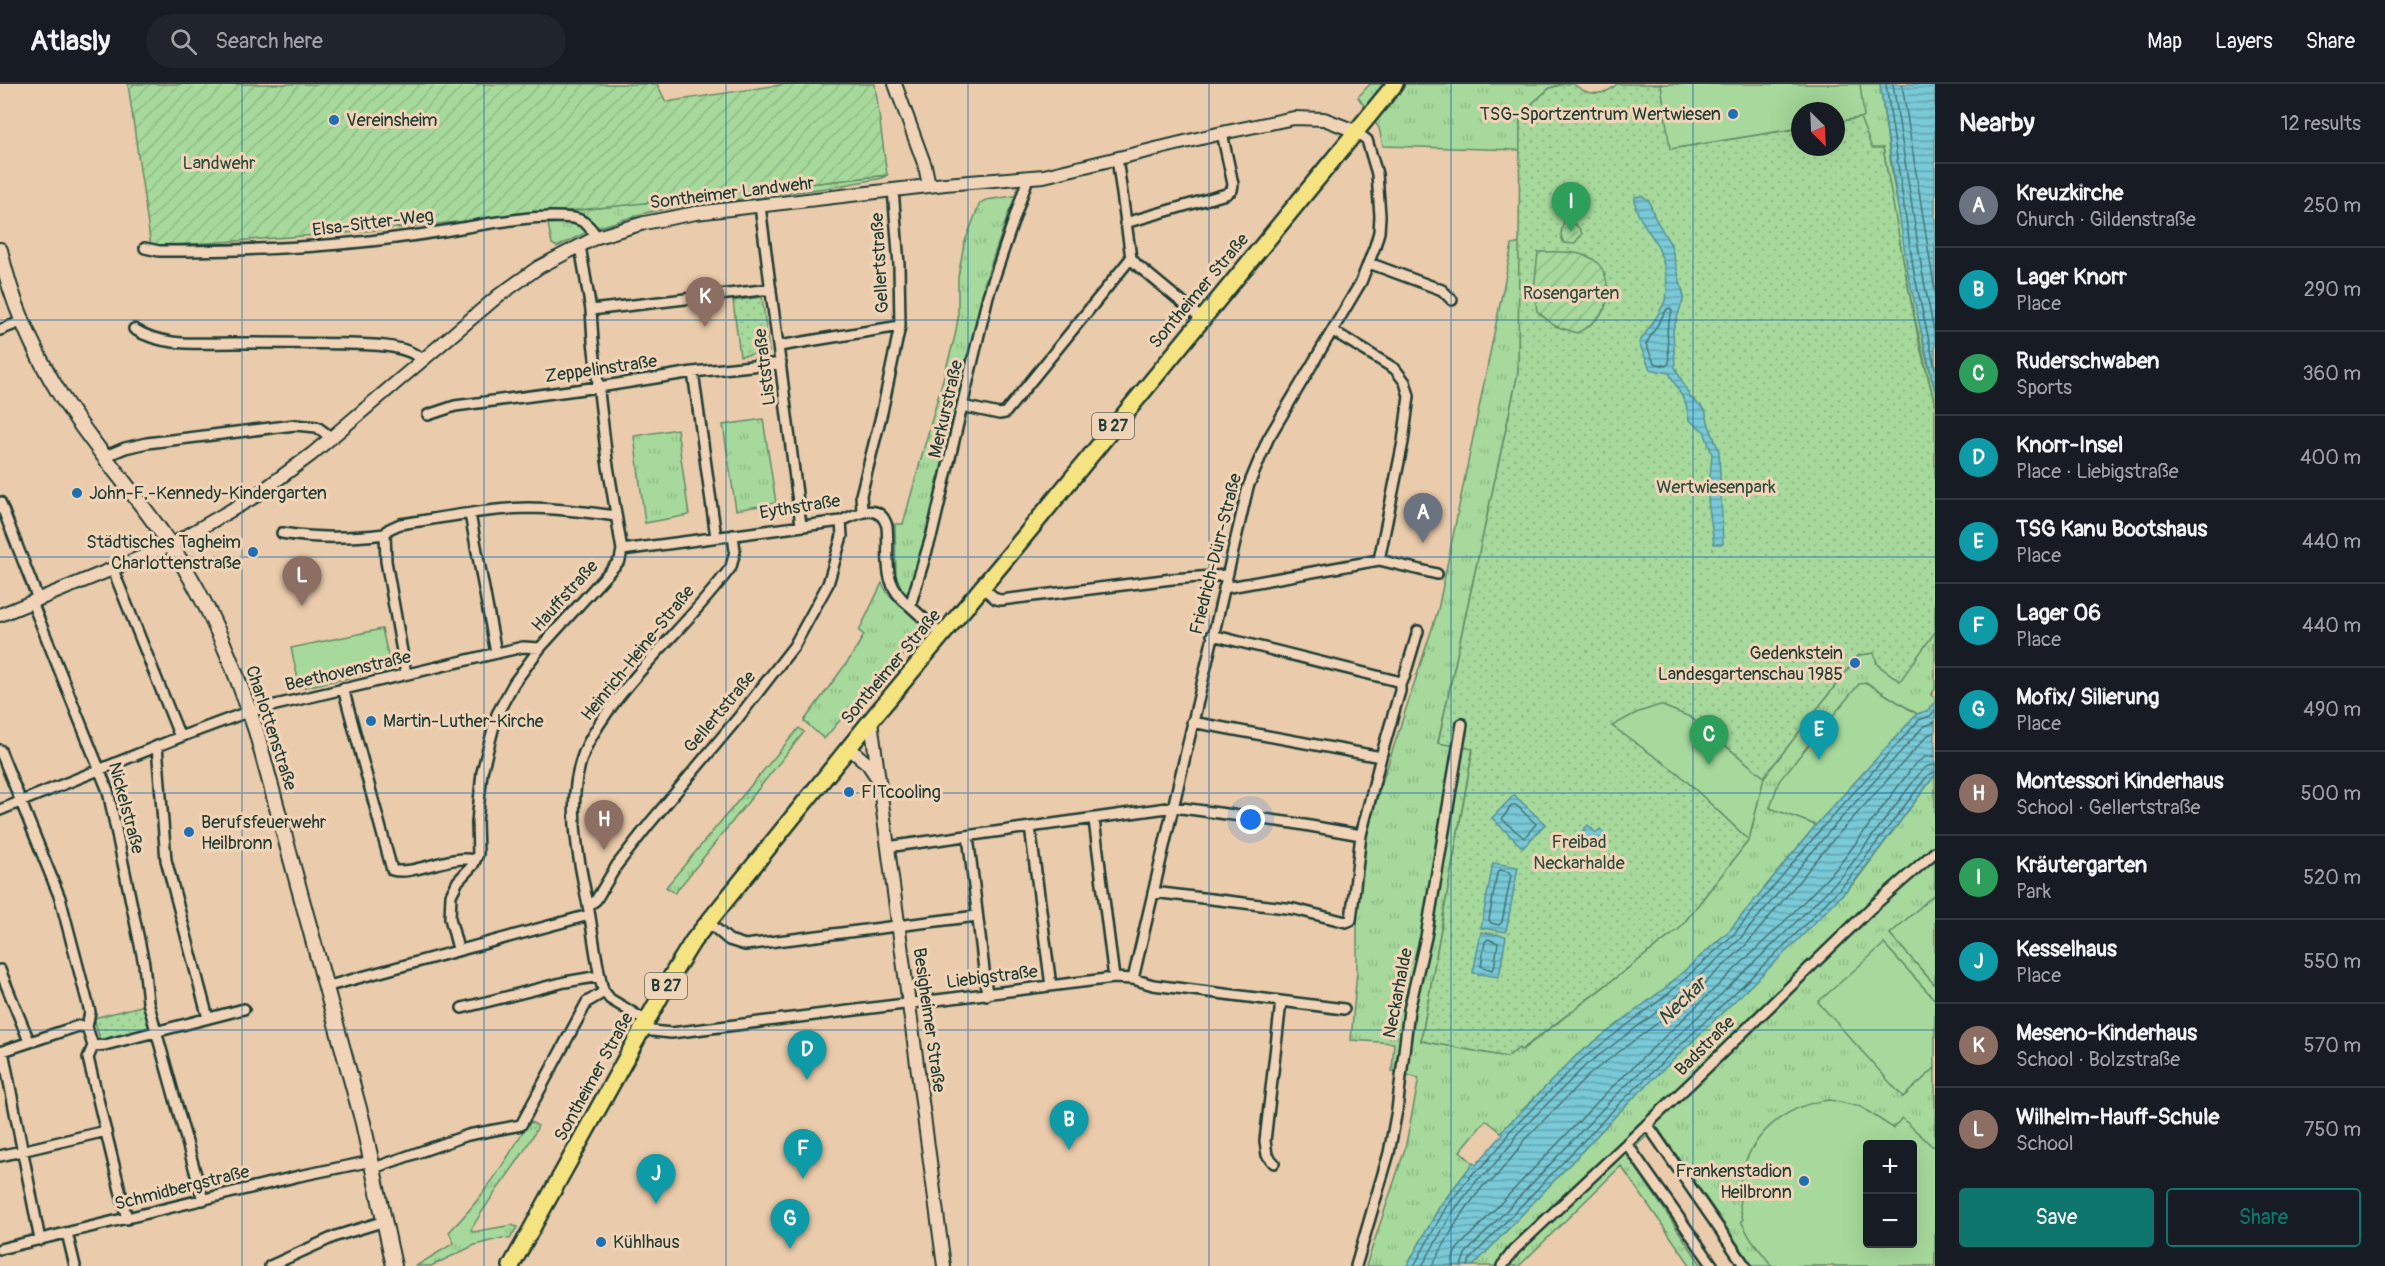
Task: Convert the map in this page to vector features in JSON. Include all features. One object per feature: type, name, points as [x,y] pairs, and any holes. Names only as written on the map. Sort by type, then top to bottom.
[{"type":"main road","name":"B 27","points":[[1355,131],[1395,84]]},
{"type":"main road","name":"Sontheimer Straße","points":[[511,1266],[675,970],[708,922],[1355,131]]},
{"type":"main road","name":"Charlottenstraße","points":[[0,250],[23,321],[62,398],[171,545],[191,579],[224,646],[250,711],[373,1164],[394,1266]]},
{"type":"street","points":[[895,84],[925,166],[929,185]]},
{"type":"street","name":"Sontheimer Landwehr","points":[[0,615],[171,545],[254,497],[332,438],[513,285],[560,255],[597,237],[631,226],[669,218],[861,195],[893,189],[1028,178],[1061,173],[1222,133],[1294,118],[1324,118],[1355,131]]},
{"type":"street","name":"Friedrich-Dürr-Straße","points":[[1133,979],[1242,507],[1260,456],[1333,331],[1369,263],[1379,232],[1379,189],[1370,147],[1365,138],[1355,131]]},
{"type":"street","points":[[1125,223],[1226,194],[1232,190],[1233,184],[1222,133]]},
{"type":"street","points":[[1117,158],[1131,258],[1201,318]]},
{"type":"street","name":"Merkurstraße","points":[[910,606],[932,534],[988,296],[1028,178]]},
{"type":"street","name":"Gellertstraße","points":[[862,510],[861,495],[900,326],[899,265],[893,189]]},
{"type":"street","name":"Liststraße","points":[[760,206],[801,525]]},
{"type":"street","name":"Elsa-Sitter-Weg","points":[[145,248],[168,251],[294,249],[549,219],[581,220],[592,229],[597,237]]},
{"type":"street","points":[[580,246],[591,310],[592,341],[622,550]]},
{"type":"street","points":[[962,406],[999,414],[1005,413],[1131,258]]},
{"type":"street","points":[[1369,263],[1442,290],[1452,300]]},
{"type":"street","points":[[591,310],[771,289]]},
{"type":"street","points":[[0,330],[23,321]]},
{"type":"street","points":[[779,346],[900,326]]},
{"type":"street","points":[[134,329],[153,339],[178,343],[385,346],[414,352],[424,360]]},
{"type":"street","points":[[1333,331],[1395,369],[1405,382],[1409,396],[1403,442],[1379,560]]},
{"type":"street","name":"Zeppelinstraße","points":[[428,415],[455,406],[693,372],[781,363]]},
{"type":"street","points":[[693,372],[716,537]]},
{"type":"street","points":[[106,456],[125,447],[147,443],[295,425],[317,427],[332,438]]},
{"type":"street","name":"Nickelstraße","points":[[0,502],[35,600],[101,770],[111,803],[155,1032],[203,1200]]},
{"type":"street","points":[[282,532],[339,537],[385,534],[400,524],[528,508],[616,516]]},
{"type":"street","name":"Eythstraße","points":[[622,550],[841,521],[862,510],[875,511],[886,521],[890,581],[899,597],[910,606]]},
{"type":"street","points":[[470,514],[495,653]]},
{"type":"street","name":"Gellertstraße","points":[[588,910],[606,880],[650,823],[738,718],[794,646],[828,584],[842,536],[841,521]]},
{"type":"street","points":[[385,534],[386,561],[406,674]]},
{"type":"street","name":"Heinrich-Heine-Straße","points":[[604,992],[577,855],[576,777],[582,756],[596,729],[731,567],[735,551],[733,535]]},
{"type":"street","name":"Hauffstraße","points":[[475,860],[478,854],[478,810],[482,772],[494,723],[510,689],[540,648],[620,560],[622,550]]},
{"type":"street","points":[[1224,588],[1379,560],[1437,574]]},
{"type":"street","points":[[112,570],[180,736]]},
{"type":"street","points":[[982,587],[996,599],[1001,600],[1172,579],[1227,575]]},
{"type":"street","points":[[910,606],[942,635]]},
{"type":"street","points":[[1153,892],[1276,907],[1346,922],[1351,920],[1361,835],[1400,684],[1404,678],[1418,631]]},
{"type":"street","points":[[1212,635],[1333,663],[1397,681],[1400,684]]},
{"type":"street","name":"Beethovenstraße","points":[[0,810],[180,736],[250,711],[524,646],[540,648]]},
{"type":"street","points":[[343,688],[392,870],[462,859],[475,860]]},
{"type":"street","name":"Besigheimer Straße","points":[[871,721],[944,1266]]},
{"type":"street","points":[[1192,722],[1381,757]]},
{"type":"street","name":"Neckarhalde","points":[[1356,1266],[1391,1142],[1410,1010],[1426,937],[1462,724]]},
{"type":"street","points":[[157,746],[166,860],[208,1018]]},
{"type":"street","points":[[849,748],[868,764],[878,779]]},
{"type":"street","points":[[0,750],[63,908],[90,1012],[87,1027],[93,1046],[88,1058],[127,1219]]},
{"type":"street","points":[[887,847],[1094,820],[1174,807],[1361,835]]},
{"type":"street","points":[[1094,820],[1114,978]]},
{"type":"street","points":[[1030,827],[1051,986]]},
{"type":"street","points":[[968,836],[987,995]]},
{"type":"street","name":"Badstraße","points":[[1502,1266],[1514,1250],[1872,908],[1935,852]]},
{"type":"street","points":[[458,949],[450,918],[451,895],[458,881],[475,860]]},
{"type":"street","points":[[325,987],[588,910]]},
{"type":"street","points":[[708,922],[729,940],[745,945],[977,916]]},
{"type":"street","points":[[0,970],[29,1041]]},
{"type":"street","points":[[462,1008],[564,982],[600,976]]},
{"type":"street","name":"Liebigstraße","points":[[646,1025],[652,1030],[671,1033],[1114,978],[1344,1009]]},
{"type":"street","points":[[604,992],[646,1025]]},
{"type":"street","name":"Schmidbergstraße","points":[[0,1249],[203,1200],[373,1164],[461,1137],[520,1125],[587,1002],[604,992]]},
{"type":"street","points":[[1274,1163],[1267,1155],[1265,1141],[1281,1002]]},
{"type":"street","points":[[93,1046],[244,1009]]},
{"type":"street","points":[[40,1240],[2,1052],[78,1026],[87,1027]]},
{"type":"street","points":[[1647,1124],[1745,1266]]},
{"type":"street","points":[[0,1156],[106,1131]]},
{"type":"street","points":[[1627,1144],[1713,1266]]},
{"type":"street","points":[[270,1266],[336,1236],[385,1221]]},
{"type":"street","points":[[67,1233],[75,1266]]},
{"type":"green space","name":"Landwehr","points":[[128,84],[657,84],[666,102],[786,84],[875,84],[887,175],[618,206],[346,233],[151,247]]},
{"type":"green space","points":[[1370,84],[1564,84],[1550,88],[1520,114],[1520,150],[1383,146],[1379,128],[1358,97]]},
{"type":"green space","name":"Wertwiesenpark","points":[[1574,84],[1590,93],[1601,93],[1617,84],[1661,84],[1671,149],[1791,129],[1791,156],[1845,156],[1845,120],[1860,118],[1872,148],[1883,148],[1920,347],[1935,404],[1935,632],[1900,681],[1878,665],[1874,653],[1859,655],[1764,777],[1690,717],[1613,726],[1678,773],[1749,840],[1679,929],[1521,1050],[1519,1048],[1507,1057],[1421,1041],[1473,749],[1438,743],[1518,373],[1520,114],[1550,88]]},
{"type":"green space","name":"TSG-Sportzentrum Wertwiesen","points":[[1661,84],[1860,84],[1864,117],[1845,120],[1845,102],[1791,102],[1791,129],[1670,149]]},
{"type":"green space","points":[[1855,84],[1880,84],[1893,180],[1925,353],[1935,391],[1935,404],[1900,244],[1883,148],[1880,149],[1884,183],[1860,118]]},
{"type":"green space","points":[[887,175],[883,178],[826,188],[670,208],[596,228],[571,215],[570,211]]},
{"type":"green space","points":[[1014,196],[1017,198],[1014,210],[1010,209],[984,284],[988,286],[971,356],[967,355],[959,385],[963,387],[956,420],[952,419],[948,433],[952,434],[943,477],[938,477],[935,491],[938,492],[926,530],[912,593],[905,597],[896,575],[895,524],[903,524],[955,336],[958,318],[958,277],[964,244],[980,203]]},
{"type":"green space","points":[[1565,220],[1573,223],[1581,231],[1582,234],[1574,244],[1564,243],[1561,238]]},
{"type":"green space","points":[[548,224],[582,225],[585,233],[557,247],[552,244]]},
{"type":"green space","points":[[1520,243],[1518,373],[1438,743],[1473,748],[1421,1041],[1507,1057],[1519,1048],[1522,1050],[1679,929],[1749,840],[1764,777],[1859,655],[1875,653],[1878,665],[1900,681],[1935,590],[1935,689],[1931,695],[1935,698],[1935,702],[1927,711],[1917,714],[1867,683],[1770,807],[1816,825],[1730,930],[1664,989],[1577,1055],[1501,1132],[1486,1120],[1460,1151],[1473,1163],[1440,1206],[1407,1266],[1366,1266],[1405,1149],[1419,1078],[1392,1071],[1394,1043],[1351,1040],[1357,971],[1357,895],[1368,826],[1438,610],[1512,245]]},
{"type":"green space","name":"Rosengarten","points":[[1538,252],[1580,254],[1593,259],[1603,270],[1608,292],[1605,307],[1596,320],[1577,333],[1555,326],[1537,311],[1534,290]]},
{"type":"green space","points":[[762,297],[769,352],[740,356],[733,301]]},
{"type":"green space","points":[[763,419],[776,503],[736,510],[723,425]]},
{"type":"green space","points":[[677,429],[689,515],[645,523],[634,436]]},
{"type":"green space","points":[[882,583],[888,594],[923,625],[922,636],[907,653],[884,669],[824,739],[804,721],[851,657],[864,635],[859,631]]},
{"type":"green space","points":[[382,629],[391,669],[300,688],[291,648]]},
{"type":"green space","points":[[1867,683],[1917,714],[1816,825],[1770,808],[1779,781],[1859,684]]},
{"type":"green space","points":[[1660,705],[1690,717],[1764,777],[1749,840],[1678,773],[1612,726],[1636,713]]},
{"type":"green space","points":[[799,728],[804,732],[675,893],[666,887]]},
{"type":"green space","points":[[1935,775],[1935,894],[1890,934],[1935,985],[1935,1000],[1884,944],[1903,1097],[1935,1068],[1935,1266],[1753,1266],[1657,1127],[1627,1154],[1702,1266],[1691,1266],[1621,1166],[1519,1266],[1473,1266],[1622,1109],[1855,882]]},
{"type":"green space","points":[[1935,894],[1935,985],[1890,934]]},
{"type":"green space","points":[[1884,944],[1935,1000],[1935,1068],[1903,1097],[1818,1002]]},
{"type":"green space","points":[[145,1005],[150,1028],[100,1040],[94,1018]]},
{"type":"green space","name":"Frankenstadion Heilbronn","points":[[1830,1100],[1861,1107],[1893,1128],[1902,1118],[1932,1146],[1935,1146],[1935,1266],[1772,1266],[1749,1236],[1741,1221],[1743,1220],[1739,1198],[1741,1177],[1747,1157],[1758,1140],[1772,1125],[1808,1104]]},
{"type":"green space","points":[[529,1121],[538,1126],[531,1140],[471,1230],[473,1232],[512,1225],[517,1227],[510,1239],[502,1238],[475,1245],[431,1266],[416,1266],[454,1243],[449,1232],[493,1180]]},
{"type":"water","points":[[1880,84],[1935,84],[1935,391],[1908,274]]},
{"type":"water","points":[[1642,196],[1649,201],[1655,218],[1671,245],[1684,297],[1673,330],[1675,367],[1690,397],[1705,410],[1719,451],[1723,544],[1714,544],[1708,500],[1712,454],[1704,431],[1689,420],[1686,404],[1669,373],[1650,369],[1639,343],[1662,308],[1667,287],[1665,268],[1659,249],[1636,208],[1635,197]]},
{"type":"water","name":"Neckar","points":[[1935,702],[1935,775],[1854,882],[1797,941],[1622,1109],[1473,1266],[1407,1266],[1440,1206],[1473,1163],[1476,1165],[1503,1134],[1501,1132],[1577,1055],[1664,989],[1730,930],[1816,825],[1917,714],[1927,711]]},
{"type":"water","points":[[1514,795],[1545,824],[1523,848],[1492,818]]},
{"type":"water","points":[[1588,825],[1596,833],[1600,829],[1608,837],[1600,845],[1596,841],[1589,848],[1577,837]]},
{"type":"water","points":[[1493,863],[1518,867],[1506,932],[1481,928]]},
{"type":"water","points":[[1481,932],[1506,936],[1499,977],[1473,973]]},
{"type":"place","name":"TSG-Sportzentrum Wertwiesen","points":[[1733,114]]},
{"type":"place","name":"Vereinsheim","points":[[334,120]]},
{"type":"place","name":"Kräutergarten","points":[[1571,232]]},
{"type":"place","name":"Meseno-Kinderhaus","points":[[705,327]]},
{"type":"place","name":"John-F.-Kennedy-Kindergarten","points":[[77,493]]},
{"type":"place","name":"Kreuzkirche","points":[[1423,543]]},
{"type":"place","name":"Städtisches Tagheim Charlottenstraße","points":[[253,552]]},
{"type":"place","name":"Wilhelm-Hauff-Schule","points":[[302,606]]},
{"type":"place","name":"Gedenkstein Landesgartenschau 1985","points":[[1855,663]]},
{"type":"place","name":"Martin-Luther-Kirche","points":[[371,721]]},
{"type":"place","name":"TSG Kanu Bootshaus","points":[[1819,760]]},
{"type":"place","name":"Ruderschwaben","points":[[1709,765]]},
{"type":"place","name":"FITcooling","points":[[849,792]]},
{"type":"place","name":"Berufsfeuerwehr Heilbronn","points":[[189,832]]},
{"type":"place","name":"Montessori Kinderhaus","points":[[604,850]]},
{"type":"place","name":"Knorr-Insel","points":[[807,1080]]},
{"type":"place","name":"Lager Knorr","points":[[1069,1150]]},
{"type":"place","name":"Lager 06","points":[[803,1179]]},
{"type":"place","name":"Frankenstadion Heilbronn","points":[[1804,1181]]},
{"type":"place","name":"Kesselhaus","points":[[656,1204]]},
{"type":"place","name":"Kühlhaus","points":[[601,1242]]},
{"type":"place","name":"Mofix/ Silierung","points":[[790,1249]]},
{"type":"park label","name":"Freibad Neckarhalde","points":[[1579,852]]}]
